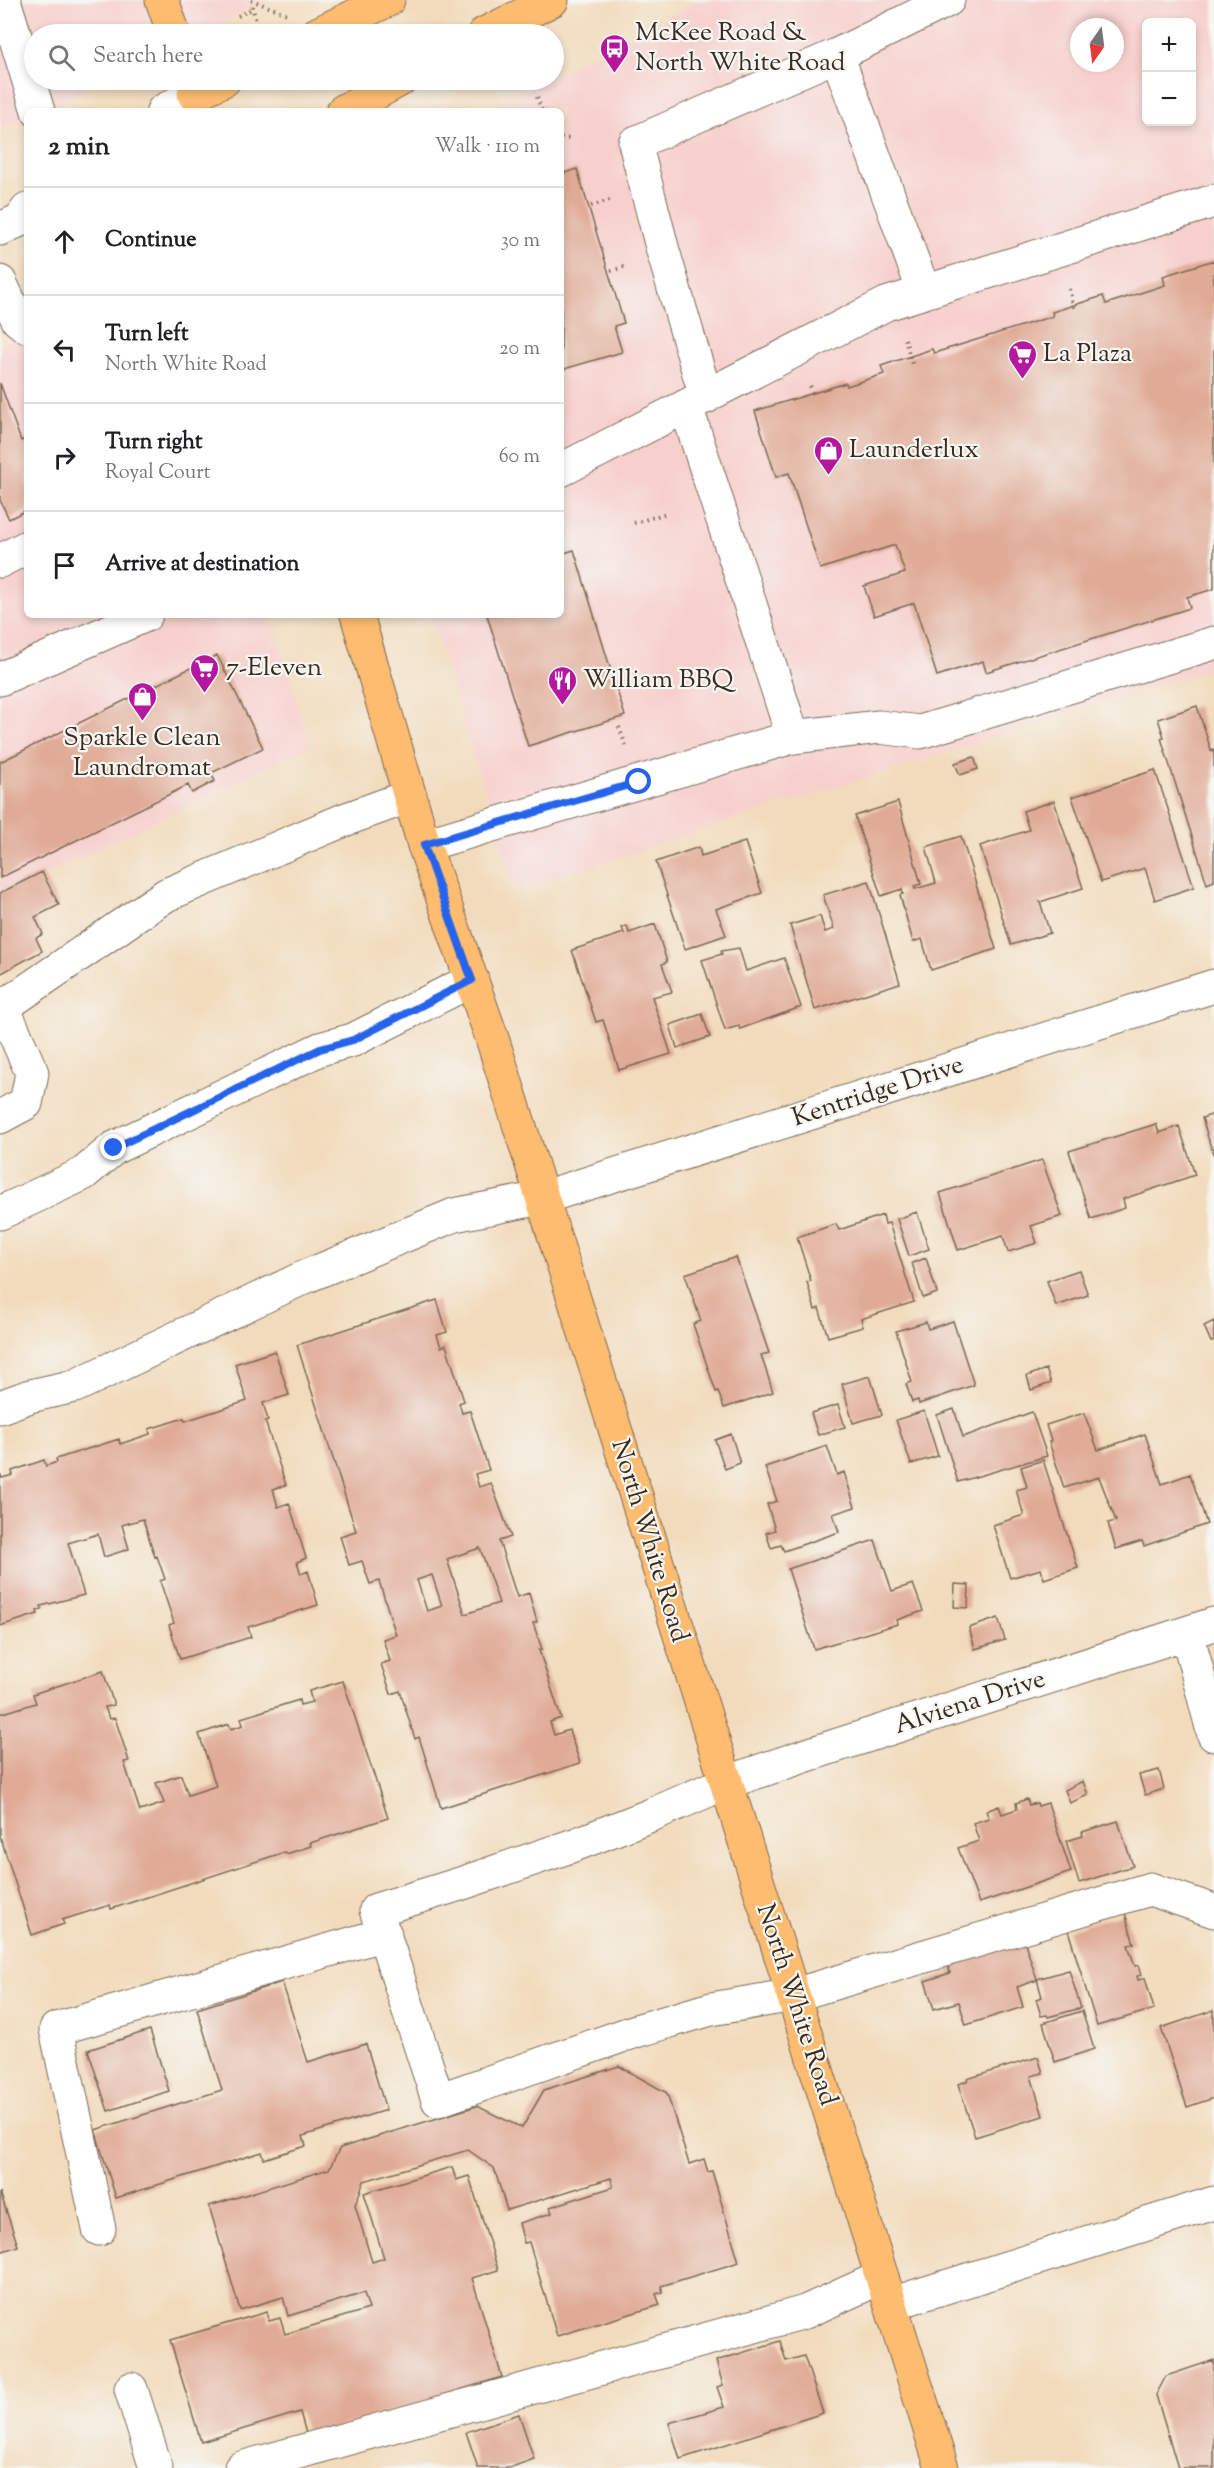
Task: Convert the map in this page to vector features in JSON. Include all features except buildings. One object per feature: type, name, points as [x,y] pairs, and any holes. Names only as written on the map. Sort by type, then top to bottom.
[{"type":"main road","points":[[162,0],[170,24]]},
{"type":"main road","points":[[338,24],[388,0]]},
{"type":"main road","points":[[504,24],[552,0]]},
{"type":"main road","points":[[349,108],[382,90]]},
{"type":"main road","name":"North White Road","points":[[358,618],[424,845],[492,1038],[942,2468]]},
{"type":"street","points":[[4,0],[24,65]]},
{"type":"street","points":[[793,737],[696,401],[663,251],[635,143],[837,55],[948,0]]},
{"type":"street","points":[[837,55],[924,292]]},
{"type":"street","points":[[32,90],[37,108]]},
{"type":"street","points":[[169,108],[194,95]]},
{"type":"street","points":[[564,468],[876,308],[1214,201]]},
{"type":"street","points":[[0,282],[18,320],[24,325]]},
{"type":"street","points":[[0,561],[24,549]]},
{"type":"street","points":[[0,679],[139,618]]},
{"type":"street","points":[[424,845],[793,737],[879,727],[920,732],[1214,644]]},
{"type":"street","points":[[0,1117],[26,1103],[32,1073],[1,1008],[166,895],[344,820],[410,796]]},
{"type":"street","points":[[0,1213],[83,1174],[114,1148],[320,1049],[353,1040],[472,980]]},
{"type":"street","name":"Kentridge Drive","points":[[0,1407],[30,1396],[75,1386],[307,1276],[454,1215],[541,1198],[1214,986]]},
{"type":"street","points":[[1200,1628],[1214,1735]]},
{"type":"street","name":"Alviena Drive","points":[[385,1934],[376,1910],[577,1844],[726,1783],[1200,1628]]},
{"type":"street","points":[[99,2229],[56,2029],[385,1934],[438,2100],[636,2031],[711,2008],[794,1995],[1150,1888],[1214,1911]]},
{"type":"street","points":[[242,2468],[805,2312],[1214,2203]]},
{"type":"street","points":[[131,2389],[156,2468]]},
{"type":"path","points":[[238,16],[252,8],[257,24]]},
{"type":"path","points":[[537,97],[541,108]]},
{"type":"path","points":[[564,138],[573,139]]},
{"type":"path","points":[[634,523],[663,514]]},
{"type":"shaded area","points":[[0,0],[269,0],[219,24],[24,24],[24,90],[85,90],[48,108],[24,108],[24,119],[0,131]]},
{"type":"shaded area","points":[[699,0],[1214,0],[1214,667],[515,890],[432,618],[564,618],[564,108],[489,108],[526,90],[564,90],[564,71]]},
{"type":"shaded area","points":[[24,331],[24,618],[272,618],[310,746],[0,896],[0,343]]},
{"type":"place","name":"McKee Road & North White Road","points":[[614,74]]},
{"type":"place","name":"La Plaza","points":[[1022,380]]},
{"type":"place","name":"Launderlux","points":[[828,476]]},
{"type":"place","name":"7-Eleven","points":[[205,694]]},
{"type":"place","name":"William BBQ","points":[[562,706]]},
{"type":"place","name":"Sparkle Clean Laundromat","points":[[142,722]]},
{"type":"route","points":[[114,1148],[320,1049],[353,1040],[472,980],[424,845],[639,782]]}]
